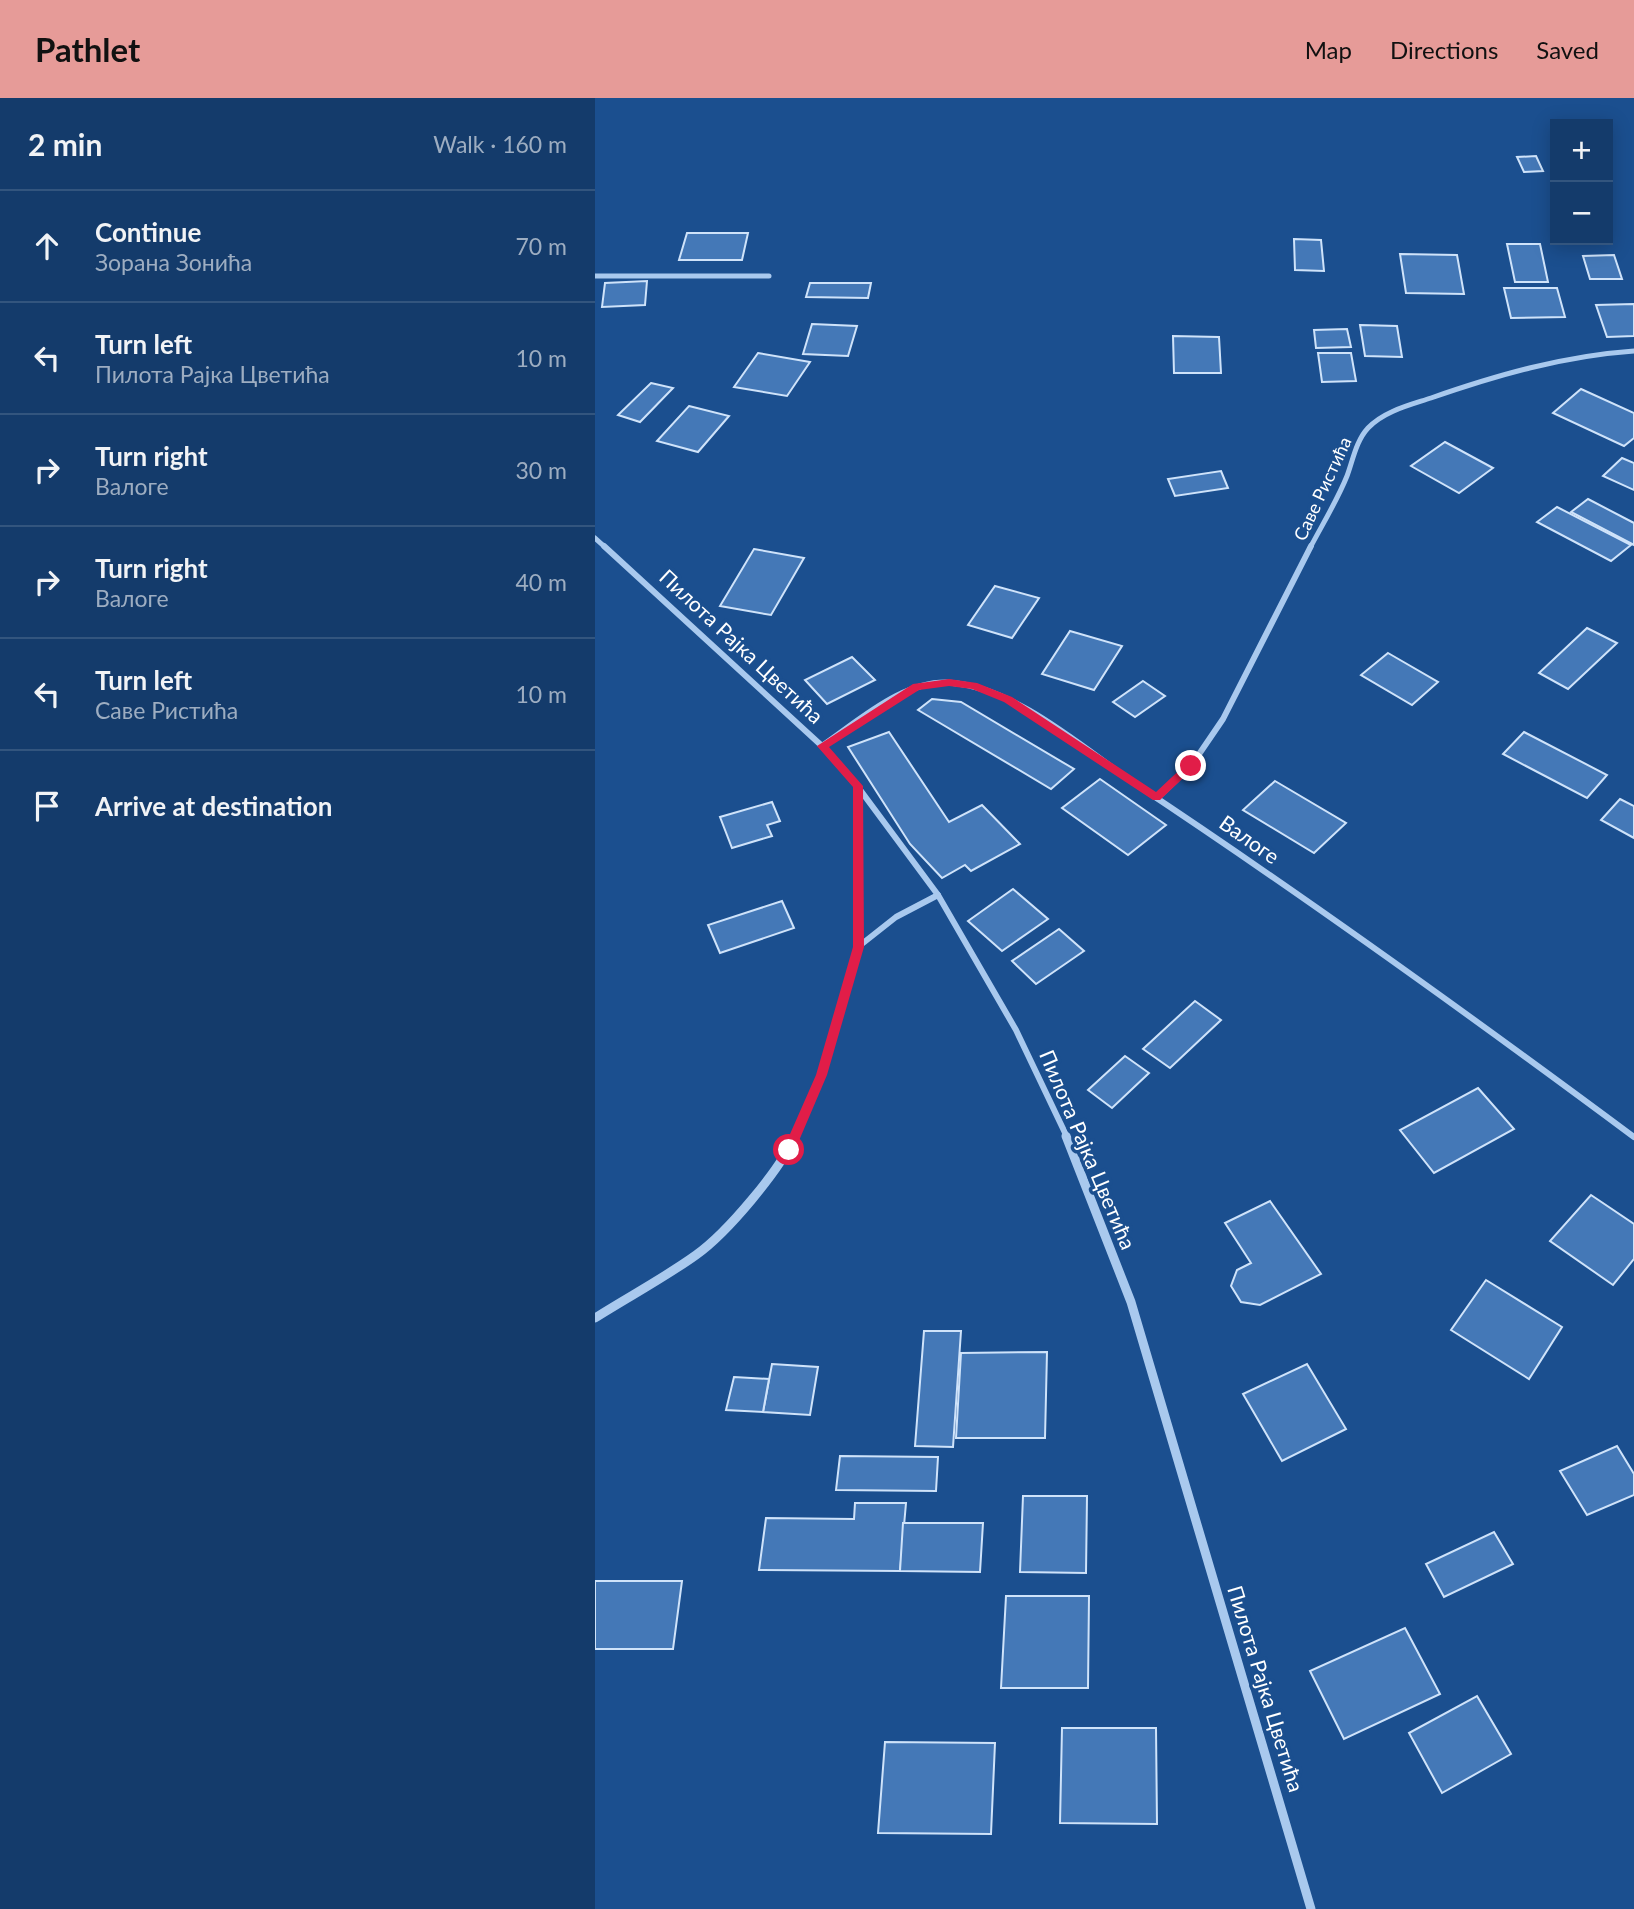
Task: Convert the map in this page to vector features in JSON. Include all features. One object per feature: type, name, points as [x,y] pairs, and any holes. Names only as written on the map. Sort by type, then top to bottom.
[{"type":"street","points":[[595,276],[769,276]]},
{"type":"street","name":"Саве Ристића","points":[[1157,797],[1191,766],[1223,719],[1346,478],[1360,441],[1370,426],[1392,413],[1476,382],[1565,359],[1602,352],[1634,351]]},
{"type":"street","name":"Пилота Рајка Цветића","points":[[595,538],[822,746],[858,786],[938,895],[1016,1030],[1076,1157],[1131,1302],[1311,1909]]},
{"type":"street","name":"Валоге","points":[[822,746],[916,687],[949,682],[974,685],[1008,700],[1157,797],[1449,1000],[1634,1136]]},
{"type":"street","points":[[595,1318],[698,1254],[750,1202],[789,1150],[822,1075],[858,947],[858,786]]},
{"type":"street","points":[[858,947],[906,909],[938,895]]},
{"type":"building","points":[[1536,156],[1543,171],[1524,172],[1517,157]]},
{"type":"building","points":[[687,233],[748,233],[742,260],[679,260]]},
{"type":"building","points":[[1294,239],[1321,240],[1324,271],[1295,270]]},
{"type":"building","points":[[1507,244],[1540,244],[1548,282],[1515,282]]},
{"type":"building","points":[[1400,254],[1457,255],[1464,294],[1406,293]]},
{"type":"building","points":[[1614,255],[1622,279],[1590,279],[1583,256]]},
{"type":"building","points":[[647,281],[645,305],[602,307],[605,283]]},
{"type":"building","points":[[810,283],[871,283],[868,298],[806,297]]},
{"type":"building","points":[[1504,288],[1557,288],[1565,317],[1511,318]]},
{"type":"building","points":[[1634,304],[1634,336],[1607,337],[1596,305]]},
{"type":"building","points":[[812,324],[857,326],[848,356],[803,354]]},
{"type":"building","points":[[1360,325],[1397,326],[1402,357],[1365,356]]},
{"type":"building","points":[[1347,329],[1351,347],[1316,348],[1314,330]]},
{"type":"building","points":[[1173,336],[1219,337],[1221,373],[1174,373]]},
{"type":"building","points":[[758,353],[810,362],[787,396],[734,387]]},
{"type":"building","points":[[1318,353],[1351,353],[1356,381],[1322,382]]},
{"type":"building","points":[[651,383],[673,388],[640,422],[618,415]]},
{"type":"building","points":[[1581,389],[1634,413],[1634,438],[1624,446],[1553,413]]},
{"type":"building","points":[[689,406],[729,416],[698,452],[657,441]]},
{"type":"building","points":[[1445,442],[1493,468],[1459,493],[1411,466]]},
{"type":"building","points":[[1622,458],[1634,463],[1634,490],[1603,476]]},
{"type":"building","points":[[1221,471],[1228,488],[1175,496],[1168,479]]},
{"type":"building","points":[[1588,499],[1634,523],[1634,545],[1571,512]]},
{"type":"building","points":[[1557,507],[1631,545],[1611,561],[1537,522]]},
{"type":"building","points":[[754,549],[804,558],[771,615],[720,606]]},
{"type":"building","points":[[995,586],[1039,598],[1012,638],[968,625]]},
{"type":"building","points":[[1587,628],[1617,643],[1568,689],[1539,673]]},
{"type":"building","points":[[1070,631],[1122,646],[1094,690],[1042,674]]},
{"type":"building","points":[[1388,653],[1438,682],[1412,705],[1361,675]]},
{"type":"building","points":[[852,657],[875,680],[827,704],[805,680]]},
{"type":"building","points":[[1143,681],[1165,696],[1135,717],[1113,702]]},
{"type":"building","points":[[932,699],[961,702],[1074,769],[1051,789],[918,710]]},
{"type":"building","points":[[889,732],[949,822],[982,805],[1020,844],[971,871],[965,865],[942,878],[910,844],[848,747]]},
{"type":"building","points":[[1524,732],[1607,775],[1587,798],[1503,754]]},
{"type":"building","points":[[1100,779],[1166,825],[1128,855],[1062,808]]},
{"type":"building","points":[[1275,781],[1346,823],[1314,853],[1243,810]]},
{"type":"building","points":[[1620,799],[1634,806],[1634,838],[1601,820]]},
{"type":"building","points":[[772,802],[780,821],[767,825],[772,836],[732,848],[720,817]]},
{"type":"building","points":[[1013,889],[1048,919],[1002,951],[968,921]]},
{"type":"building","points":[[782,901],[794,928],[720,953],[708,925]]},
{"type":"building","points":[[1059,929],[1084,951],[1036,984],[1012,961]]},
{"type":"building","points":[[1195,1001],[1221,1020],[1170,1068],[1143,1049]]},
{"type":"building","points":[[1125,1056],[1149,1073],[1112,1108],[1088,1090]]},
{"type":"building","points":[[1478,1088],[1514,1129],[1434,1173],[1400,1130]]},
{"type":"building","points":[[1591,1195],[1634,1224],[1634,1259],[1613,1285],[1550,1241]]},
{"type":"building","points":[[1270,1201],[1321,1274],[1260,1305],[1241,1302],[1231,1286],[1237,1270],[1251,1263],[1225,1223]]},
{"type":"building","points":[[1486,1280],[1562,1327],[1529,1379],[1451,1330]]},
{"type":"building","points":[[924,1331],[961,1331],[953,1447],[915,1446]]},
{"type":"building","points":[[1047,1352],[1045,1438],[956,1438],[961,1353]]},
{"type":"building","points":[[772,1364],[818,1367],[810,1415],[763,1412]]},
{"type":"building","points":[[1307,1364],[1346,1429],[1282,1461],[1243,1394]]},
{"type":"building","points":[[734,1377],[769,1379],[763,1412],[726,1410]]},
{"type":"building","points":[[1617,1446],[1634,1474],[1634,1495],[1587,1515],[1560,1471]]},
{"type":"building","points":[[840,1456],[938,1457],[936,1491],[836,1490]]},
{"type":"building","points":[[1023,1496],[1087,1496],[1086,1573],[1020,1572]]},
{"type":"building","points":[[855,1503],[906,1503],[900,1571],[759,1570],[766,1518],[854,1519]]},
{"type":"building","points":[[903,1523],[983,1523],[980,1572],[900,1571]]},
{"type":"building","points":[[1494,1532],[1513,1564],[1444,1597],[1426,1564]]},
{"type":"building","points":[[595,1581],[682,1581],[673,1649],[595,1649]]},
{"type":"building","points":[[1006,1596],[1089,1596],[1088,1688],[1001,1688]]},
{"type":"building","points":[[1405,1628],[1440,1694],[1344,1739],[1310,1671]]},
{"type":"building","points":[[1477,1696],[1511,1754],[1442,1793],[1409,1733]]},
{"type":"building","points":[[1062,1728],[1156,1728],[1157,1824],[1060,1823]]},
{"type":"building","points":[[885,1742],[995,1743],[991,1834],[878,1833]]},
{"type":"route","points":[[789,1150],[822,1075],[858,947],[858,786],[822,746],[916,687],[949,682],[974,685],[1008,700],[1157,797],[1191,766]]}]
